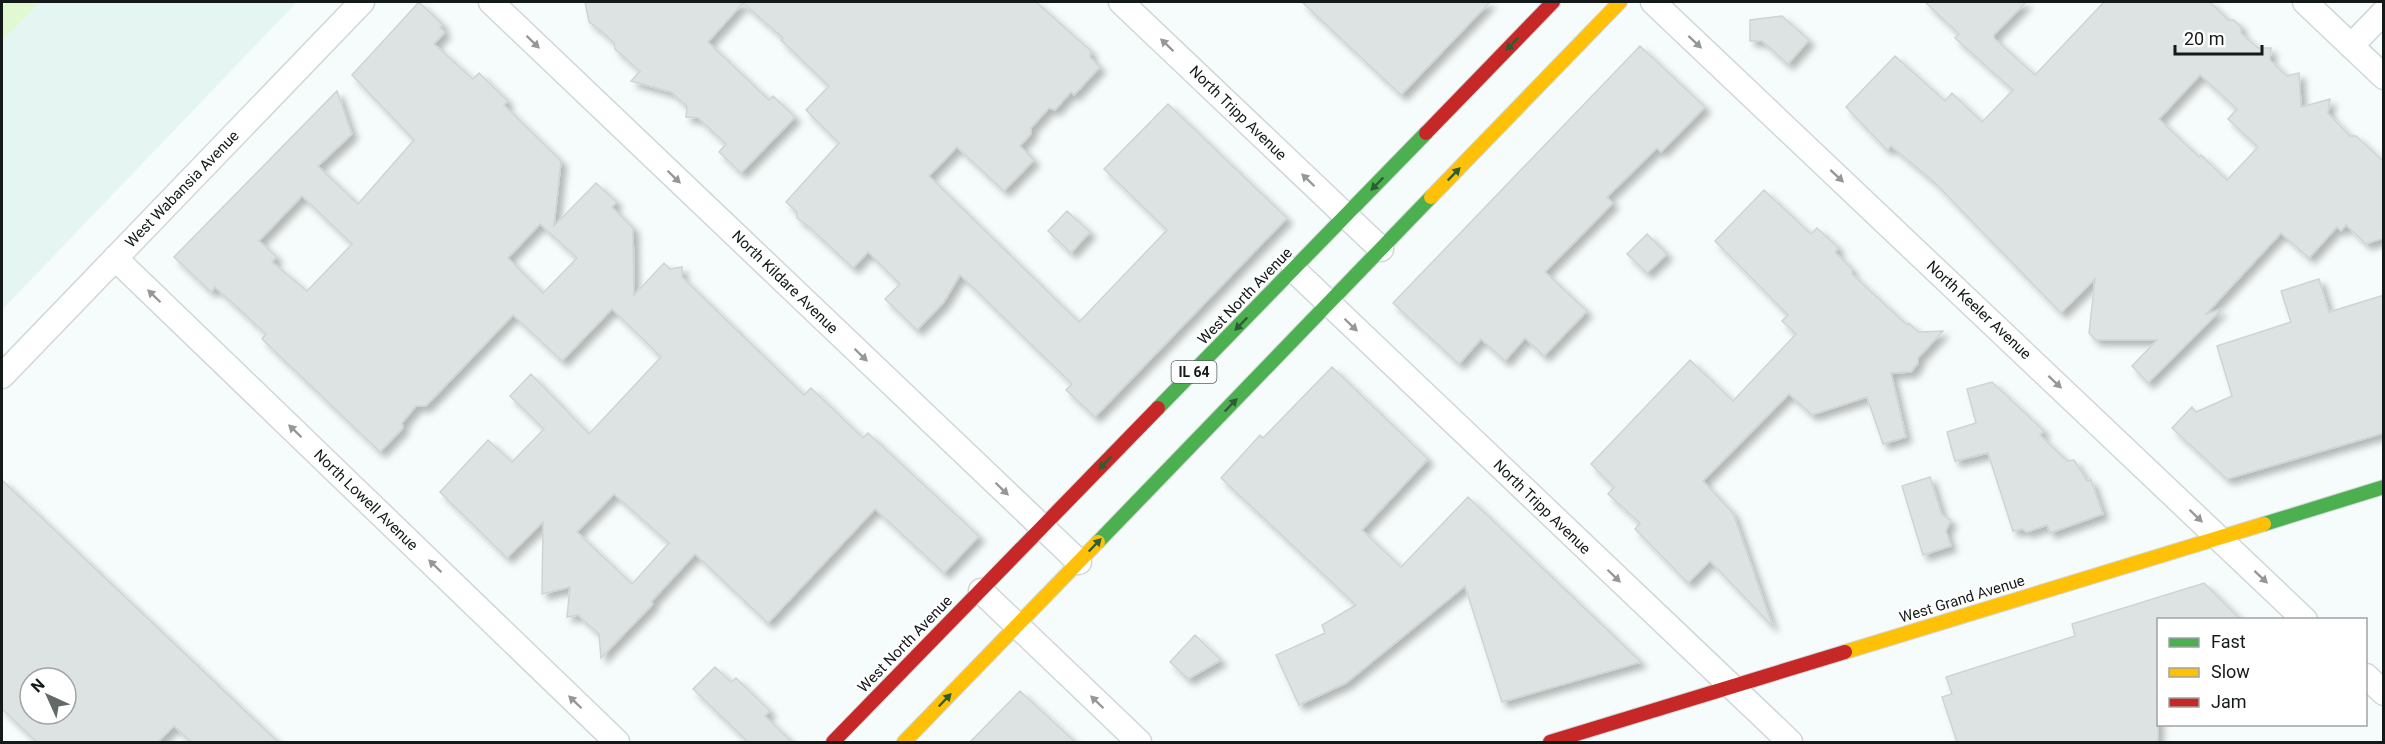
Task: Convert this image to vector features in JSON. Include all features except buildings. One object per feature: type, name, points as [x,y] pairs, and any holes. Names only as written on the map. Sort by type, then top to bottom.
[{"type":"main road","name":"West North Avenue","points":[[833,742],[1553,2]]},
{"type":"main road","points":[[904,742],[1620,2]]},
{"type":"main road","name":"West Grand Avenue","points":[[1550,742],[2384,487]]},
{"type":"street","name":"West Wabansia Avenue","points":[[2,376],[362,2]]},
{"type":"street","name":"North Kildare Avenue","points":[[491,2],[1079,562]]},
{"type":"street","name":"North Tripp Avenue","points":[[1121,2],[1381,249]]},
{"type":"street","name":"North Keeler Avenue","points":[[1653,2],[2304,618]]},
{"type":"street","points":[[2305,2],[2384,76]]},
{"type":"street","points":[[2351,45],[2384,12]]},
{"type":"street","name":"North Lowell Avenue","points":[[116,258],[617,742]]},
{"type":"street","name":"North Tripp Avenue","points":[[1294,270],[1790,742]]},
{"type":"street","points":[[981,591],[1139,742]]},
{"type":"street","points":[[2367,677],[2384,693]]},
{"type":"shaded area","points":[[39,2],[297,2],[2,310],[2,41]]},
{"type":"green space","points":[[2,2],[39,2],[2,41]]},
{"type":"traffic: fast","points":[[1158,408],[1426,133]]},
{"type":"traffic: fast","points":[[1098,542],[1431,197]]},
{"type":"traffic: fast","points":[[2264,524],[2384,487]]},
{"type":"traffic: slow","points":[[1431,197],[1620,2]]},
{"type":"traffic: slow","points":[[1845,652],[2264,524]]},
{"type":"traffic: slow","points":[[904,742],[1098,542]]},
{"type":"traffic: jam","points":[[1426,133],[1553,2]]},
{"type":"traffic: jam","points":[[833,742],[1158,408]]},
{"type":"traffic: jam","points":[[1550,742],[1845,652]]}]
